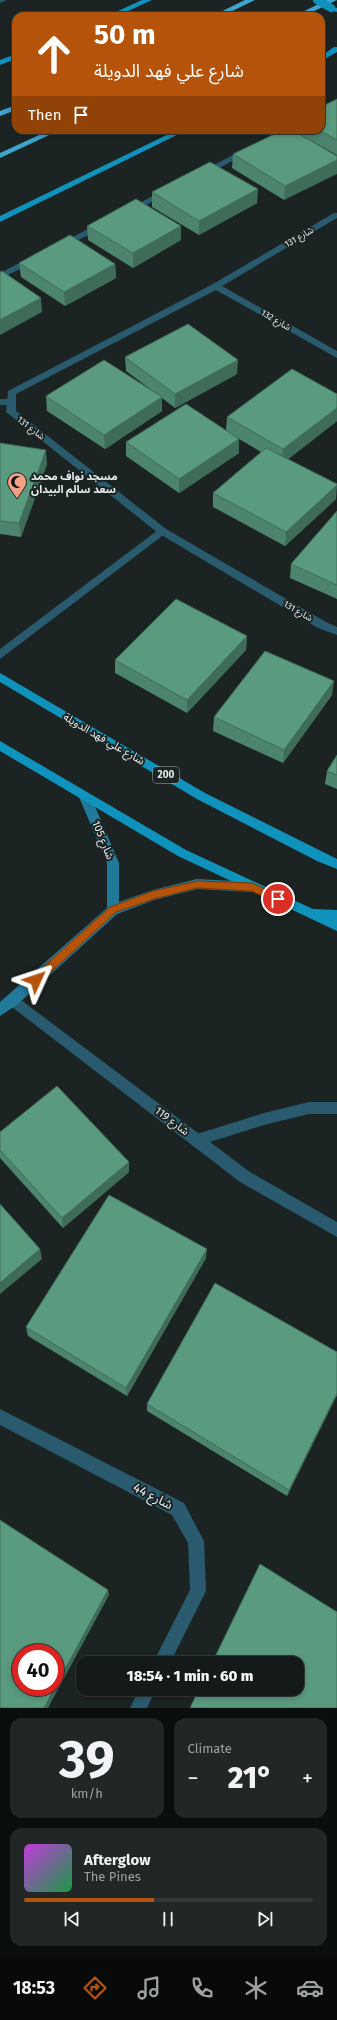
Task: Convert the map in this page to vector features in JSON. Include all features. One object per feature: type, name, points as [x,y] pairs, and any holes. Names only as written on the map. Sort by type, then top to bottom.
[{"type":"highway","points":[[225,12],[251,0]]},
{"type":"highway","points":[[312,12],[334,6]]},
{"type":"highway","points":[[0,114],[12,109]]},
{"type":"highway","points":[[0,156],[47,134]]},
{"type":"main road","points":[[120,12],[148,0]]},
{"type":"main road","points":[[317,0],[334,6]]},
{"type":"main road","points":[[325,56],[337,49]]},
{"type":"main road","points":[[325,63],[337,57]]},
{"type":"main road","points":[[0,63],[12,58]]},
{"type":"main road","points":[[0,219],[175,134]]},
{"type":"main road","name":"شارع علي فهد الدويلة","points":[[0,677],[201,796],[321,858],[337,864]]},
{"type":"main road","points":[[0,745],[85,797],[182,853],[337,926]]},
{"type":"main road","points":[[304,911],[337,915]]},
{"type":"street","points":[[197,176],[254,148]]},
{"type":"street","points":[[120,215],[176,187]]},
{"type":"street","name":"شارع 131","points":[[337,215],[216,286],[11,393],[11,412],[162,531],[322,625],[337,631]]},
{"type":"street","points":[[0,276],[106,222]]},
{"type":"street","name":"شارع 132","points":[[216,286],[337,355]]},
{"type":"street","points":[[0,402],[11,402]]},
{"type":"street","points":[[0,656],[162,531]]},
{"type":"street","name":"شارع 105","points":[[85,797],[113,863],[113,910]]},
{"type":"street","points":[[0,1010],[113,910],[153,895],[197,884],[252,887]]},
{"type":"street","name":"شارع 119","points":[[13,1000],[245,1177],[337,1230]]},
{"type":"street","points":[[197,1140],[264,1119],[310,1108],[337,1108]]},
{"type":"street","name":"شارع 44","points":[[0,1417],[178,1509],[196,1541],[198,1591],[165,1656]]},
{"type":"street","points":[[138,1708],[144,1696]]},
{"type":"building","points":[[337,99],[337,140],[325,133],[325,105]]},
{"type":"building","points":[[275,134],[299,134],[337,156],[337,160],[285,186],[233,154]]},
{"type":"building","points":[[210,162],[258,189],[199,221],[152,192]]},
{"type":"building","points":[[136,199],[181,226],[133,253],[87,226]]},
{"type":"building","points":[[70,235],[115,264],[64,292],[19,263]]},
{"type":"building","points":[[2,271],[41,298],[0,320],[0,272]]},
{"type":"building","points":[[188,324],[238,360],[175,394],[125,357]]},
{"type":"building","points":[[104,360],[162,397],[104,435],[46,396]]},
{"type":"building","points":[[292,369],[337,394],[337,408],[283,449],[227,417]]},
{"type":"building","points":[[186,404],[239,439],[179,479],[126,442]]},
{"type":"building","name":"مسجد نواف محمد سعد سالم البيدان","points":[[0,443],[46,450],[19,523],[0,521]]},
{"type":"building","points":[[266,448],[337,484],[286,532],[213,493]]},
{"type":"building","points":[[337,511],[337,585],[291,564]]},
{"type":"building","points":[[176,599],[247,636],[187,700],[115,660]]},
{"type":"building","points":[[265,651],[334,681],[284,750],[214,717]]},
{"type":"building","points":[[337,755],[337,775],[327,771]]},
{"type":"building","points":[[57,1086],[129,1162],[62,1218],[0,1150],[0,1132]]},
{"type":"building","points":[[109,1195],[207,1249],[126,1388],[26,1327]]},
{"type":"building","points":[[0,1204],[40,1249],[0,1283]]},
{"type":"building","points":[[215,1283],[337,1352],[337,1393],[289,1490],[147,1404]]},
{"type":"building","points":[[0,1520],[108,1590],[64,1671],[64,1644],[12,1644],[12,1696],[51,1696],[44,1708],[0,1708]]},
{"type":"building","points":[[260,1564],[337,1612],[337,1708],[190,1708],[196,1696],[304,1696],[304,1656],[215,1656]]},
{"type":"place","name":"مسجد نواف محمد سعد سالم البيدان","points":[[17,499]]},
{"type":"route","points":[[36,980],[113,910],[153,895],[197,884],[252,887],[278,899]]}]
